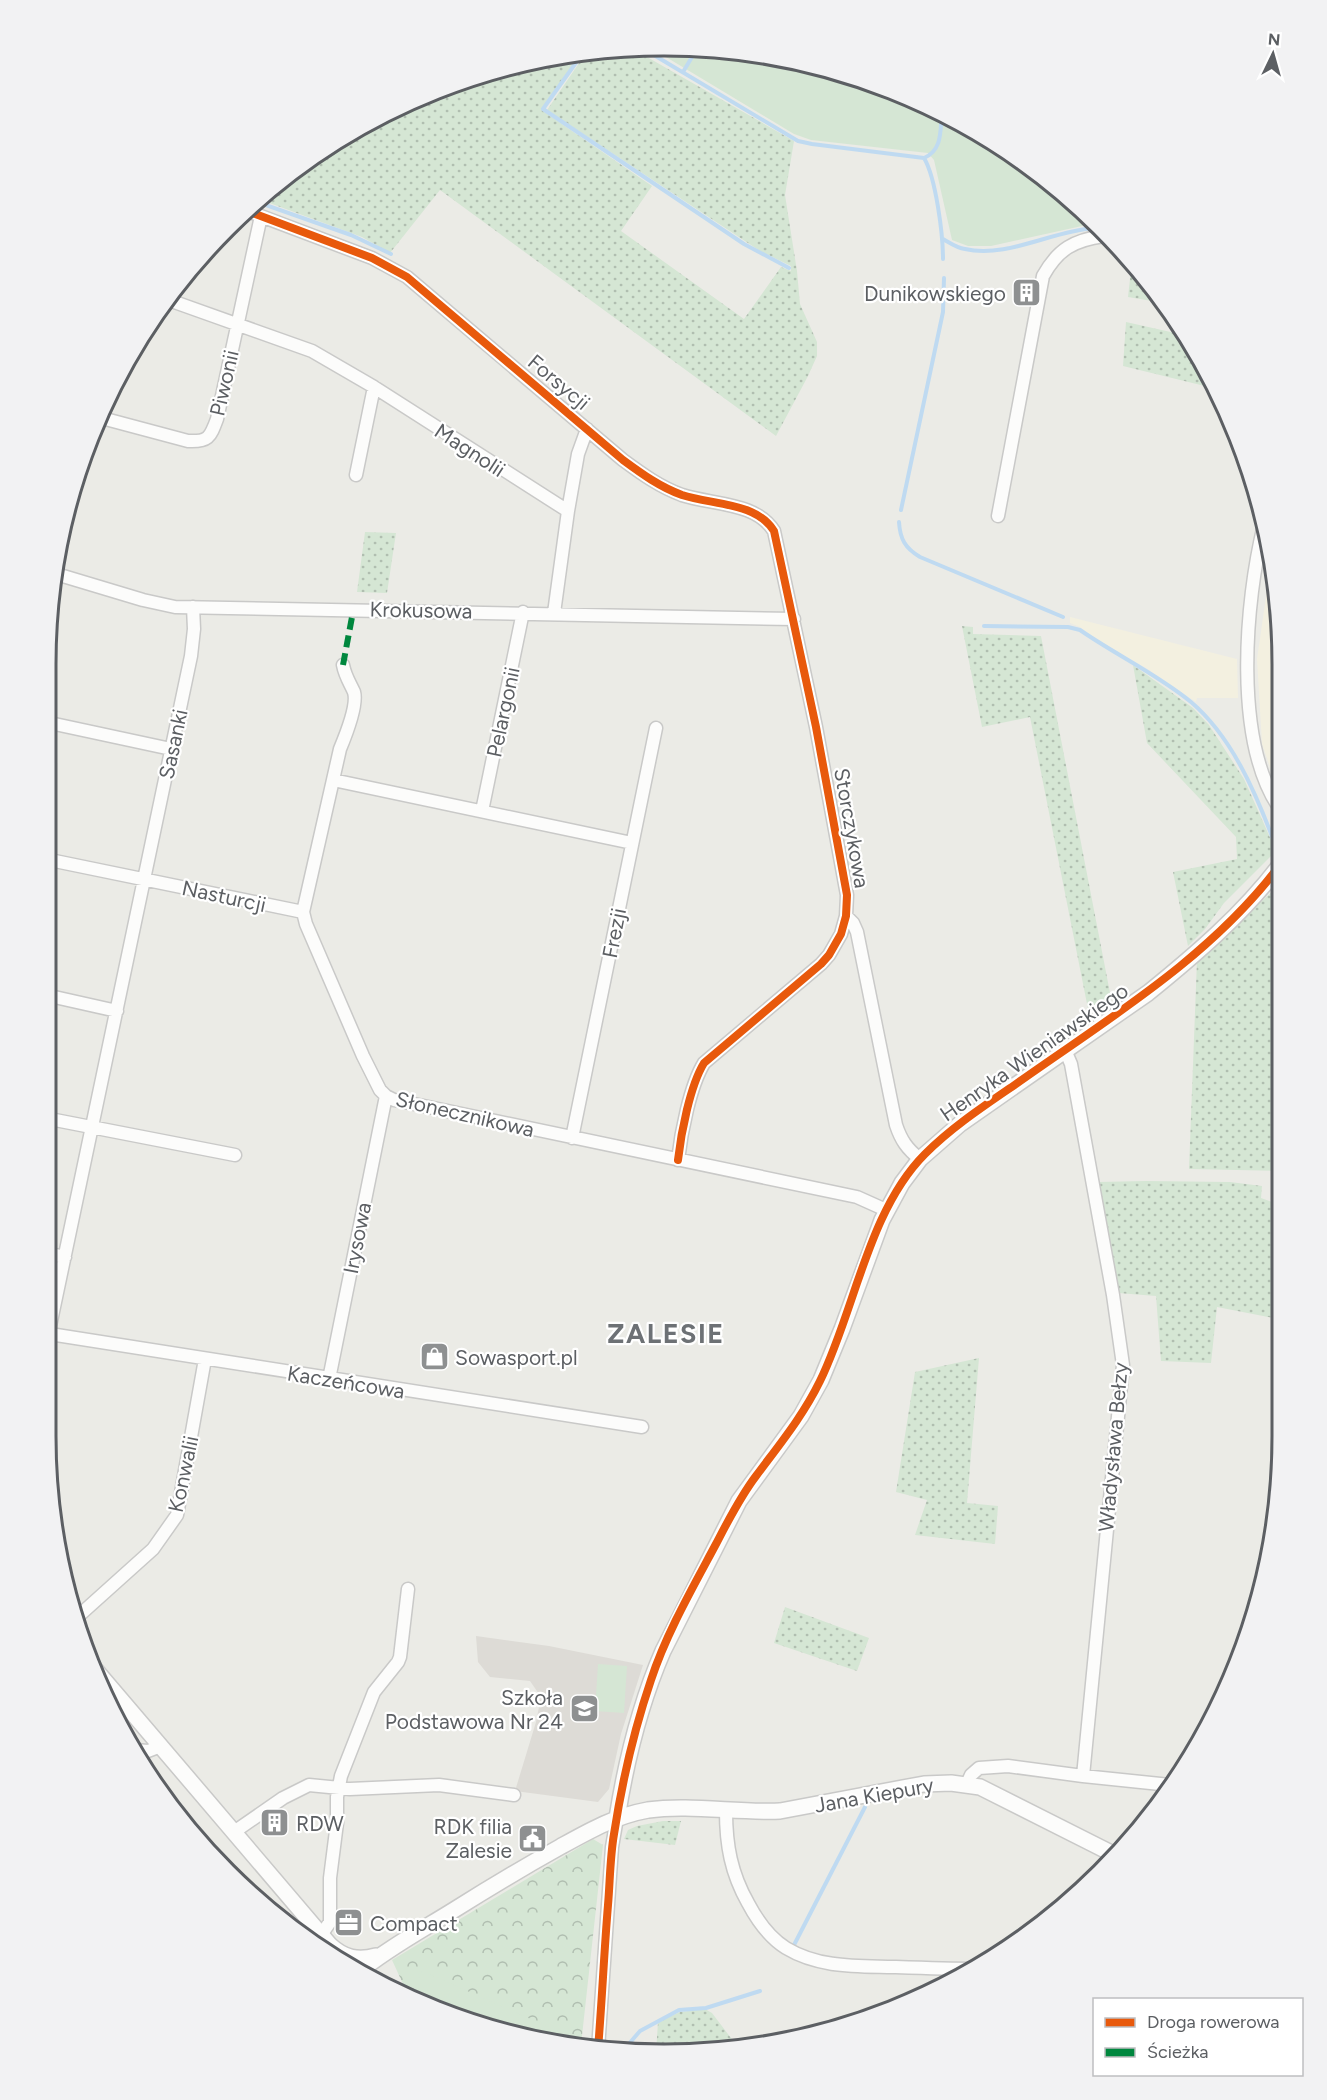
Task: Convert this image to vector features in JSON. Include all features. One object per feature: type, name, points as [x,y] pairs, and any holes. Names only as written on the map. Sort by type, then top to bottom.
[{"type":"street","name":"Forsycji","points":[[255,214],[372,258],[407,277],[651,482],[683,495],[762,516],[774,531],[778,543],[794,619]]},
{"type":"street","name":"Piwonii","points":[[107,419],[188,441],[202,441],[210,435],[216,419],[261,216]]},
{"type":"street","points":[[998,516],[1043,276],[1050,264],[1071,245],[1096,237]]},
{"type":"street","name":"Magnolii","points":[[175,302],[312,351],[374,387],[568,511]]},
{"type":"street","points":[[356,475],[374,387]]},
{"type":"street","points":[[554,613],[578,454],[587,429]]},
{"type":"street","points":[[1261,549],[1248,637],[1248,698],[1255,743],[1265,782],[1272,797]]},
{"type":"street","name":"Krokusowa","points":[[62,576],[159,604],[193,608],[523,612],[794,619]]},
{"type":"street","name":"Sasanki","points":[[56,1298],[192,650],[193,608]]},
{"type":"street","name":"Pelargonii","points":[[482,811],[523,612]]},
{"type":"street","name":"Storczykowa","points":[[678,1160],[693,1087],[704,1063],[821,964],[835,946],[846,916],[847,895],[838,842],[794,619]]},
{"type":"street","points":[[303,912],[333,780],[355,698],[344,674],[343,665]]},
{"type":"street","points":[[56,724],[171,749]]},
{"type":"street","name":"Frezji","points":[[572,1138],[656,728]]},
{"type":"street","points":[[333,780],[632,843]]},
{"type":"street","points":[[56,861],[144,879]]},
{"type":"street","name":"Henryka Wieniawskiego","points":[[617,1818],[634,1736],[652,1676],[663,1651],[739,1501],[801,1416],[820,1380],[842,1329],[886,1210],[902,1183],[920,1159],[976,1112],[1148,993],[1169,976],[1207,943],[1272,874]]},
{"type":"street","name":"Nasturcji","points":[[144,879],[303,912]]},
{"type":"street","name":"Słonecznikowa","points":[[303,912],[306,924],[363,1056],[375,1082],[386,1096],[410,1104],[857,1197],[886,1210]]},
{"type":"street","name":"Storczykowa","points":[[846,916],[853,923],[856,932],[896,1125],[901,1139],[920,1159]]},
{"type":"street","points":[[56,997],[117,1011]]},
{"type":"street","name":"Władysława Bełzy","points":[[1065,1050],[1071,1064],[1113,1295],[1123,1365],[1083,1776]]},
{"type":"street","name":"Irysowa","points":[[329,1379],[386,1096]]},
{"type":"street","points":[[56,1120],[235,1155]]},
{"type":"street","points":[[56,1255],[65,1257]]},
{"type":"street","name":"Kaczeńcowa","points":[[56,1335],[642,1427]]},
{"type":"street","name":"Konwalii","points":[[82,1613],[153,1550],[177,1515],[205,1359]]},
{"type":"street","points":[[321,1935],[330,1922],[330,1878],[337,1823],[338,1788],[368,1704],[400,1657],[408,1589]]},
{"type":"street","points":[[110,1686],[326,1942]]},
{"type":"street","points":[[143,1751],[161,1746]]},
{"type":"street","points":[[967,1784],[970,1775],[980,1768],[1008,1766],[1162,1784]]},
{"type":"street","name":"Jana Kiepury","points":[[617,1818],[651,1810],[780,1811],[924,1784],[967,1784],[980,1787],[1107,1851]]},
{"type":"street","points":[[234,1832],[299,1789],[309,1785],[363,1789],[439,1785],[514,1795]]},
{"type":"street","points":[[726,1811],[728,1852],[738,1885],[760,1923],[784,1947],[801,1956],[832,1964],[957,1968]]},
{"type":"street","points":[[366,1966],[378,1956],[542,1856],[592,1828],[617,1818]]},
{"type":"street","points":[[599,2040],[612,1847],[617,1818]]},
{"type":"street","points":[[350,1957],[363,1959],[378,1956]]},
{"type":"shaded area","points":[[1267,591],[1272,664],[1272,773],[1262,744],[1257,659]]},
{"type":"shaded area","points":[[1070,617],[1237,659],[1238,698],[1197,698],[1196,702],[1146,668],[1070,623]]},
{"type":"shaded area","name":"Szkoła Podstawowa Nr 24","points":[[476,1636],[549,1646],[643,1665],[621,1734],[609,1789],[598,1802],[515,1791],[536,1722],[541,1697],[530,1681],[490,1677],[478,1662]]},
{"type":"green space","points":[[646,56],[794,141],[785,195],[800,304],[817,342],[817,356],[776,436],[440,190],[390,253],[362,237],[268,202],[326,158],[395,118],[468,88],[506,76],[574,63],[543,107],[543,111],[652,186],[621,231],[744,319],[781,267],[791,271],[791,266],[760,251],[547,110],[580,62]]},
{"type":"green space","points":[[664,56],[703,57],[782,67],[821,76],[896,102],[968,137],[1001,158],[1034,181],[1084,225],[991,246],[968,246],[952,240],[934,160],[928,153],[811,140],[794,134]]},
{"type":"green space","points":[[1131,274],[1152,301],[1128,297]]},
{"type":"green space","points":[[1126,322],[1173,333],[1204,386],[1123,366]]},
{"type":"green space","points":[[365,532],[396,533],[387,593],[357,592]]},
{"type":"green space","points":[[962,626],[973,627],[973,634],[1041,636],[1111,998],[1089,1014],[1030,717],[982,727]]},
{"type":"green space","points":[[1133,665],[1193,708],[1209,725],[1244,779],[1272,842],[1272,855],[1224,903],[1205,929],[1188,946],[1173,872],[1237,859],[1236,837],[1147,743]]},
{"type":"green space","points":[[1272,892],[1272,1171],[1189,1169],[1197,960]]},
{"type":"green space","points":[[1097,1182],[1230,1182],[1262,1186],[1261,1198],[1272,1202],[1272,1318],[1217,1307],[1211,1363],[1161,1361],[1156,1296],[1118,1293]]},
{"type":"green space","points":[[979,1358],[967,1503],[998,1506],[995,1544],[915,1535],[927,1500],[896,1492],[915,1372]]},
{"type":"green space","points":[[785,1607],[869,1638],[857,1671],[774,1643]]},
{"type":"green space","points":[[598,1664],[627,1666],[624,1713],[595,1711]]},
{"type":"green space","points":[[663,1821],[681,1821],[675,1845],[624,1839],[628,1830]]},
{"type":"green space","points":[[593,1839],[603,1845],[582,2039],[506,2024],[431,1998],[404,1986],[392,1960]]},
{"type":"green space","points":[[422,1971],[571,2037],[506,2024],[413,1990]]},
{"type":"green space","points":[[705,2009],[712,2013],[733,2040],[657,2044],[658,2022],[680,2012]]},
{"type":"waterway","points":[[656,56],[798,141],[924,158],[935,192],[943,259]]},
{"type":"waterway","points":[[683,72],[692,57]]},
{"type":"waterway","points":[[576,62],[543,109],[744,244],[789,268]]},
{"type":"waterway","points":[[924,158],[938,145],[941,123]]},
{"type":"waterway","points":[[265,205],[351,235],[391,254]]},
{"type":"waterway","points":[[943,239],[962,248],[981,251],[997,250],[1088,229]]},
{"type":"waterway","points":[[901,510],[943,312],[944,278]]},
{"type":"waterway","points":[[899,522],[904,542],[920,557],[1063,617]]},
{"type":"waterway","points":[[984,626],[1068,627],[1080,630],[1178,692],[1205,716],[1230,748],[1250,784],[1272,837]]},
{"type":"waterway","points":[[794,1945],[865,1807]]},
{"type":"waterway","points":[[630,2043],[640,2031],[679,2010],[706,2008],[760,1991]]},
{"type":"marked path","points":[[343,665],[352,617]]},
{"type":"cycle path","points":[[255,214],[372,258],[407,277],[637,470],[682,495],[745,510],[766,522],[774,531],[816,727],[847,895],[846,916],[841,934],[821,964],[704,1063],[690,1097],[678,1160]]},
{"type":"cycle path","points":[[599,2040],[613,1843],[629,1756],[651,1680],[680,1611],[734,1509],[782,1442],[820,1381],[843,1324],[864,1262],[889,1204],[906,1177],[925,1154],[946,1135],[1157,985],[1222,929],[1272,874]]},
{"type":"place","name":"Dunikowskiego","points":[[1027,293]]},
{"type":"place","name":"Sowasport.pl","points":[[434,1357]]},
{"type":"place","name":"Szkoła Podstawowa Nr 24","points":[[584,1709]]},
{"type":"place","name":"RDW","points":[[275,1823]]},
{"type":"place","name":"RDK filia Zalesie","points":[[533,1838]]},
{"type":"place","name":"Compact","points":[[349,1923]]},
{"type":"district","name":"ZALESIE","points":[[666,1333]]}]
